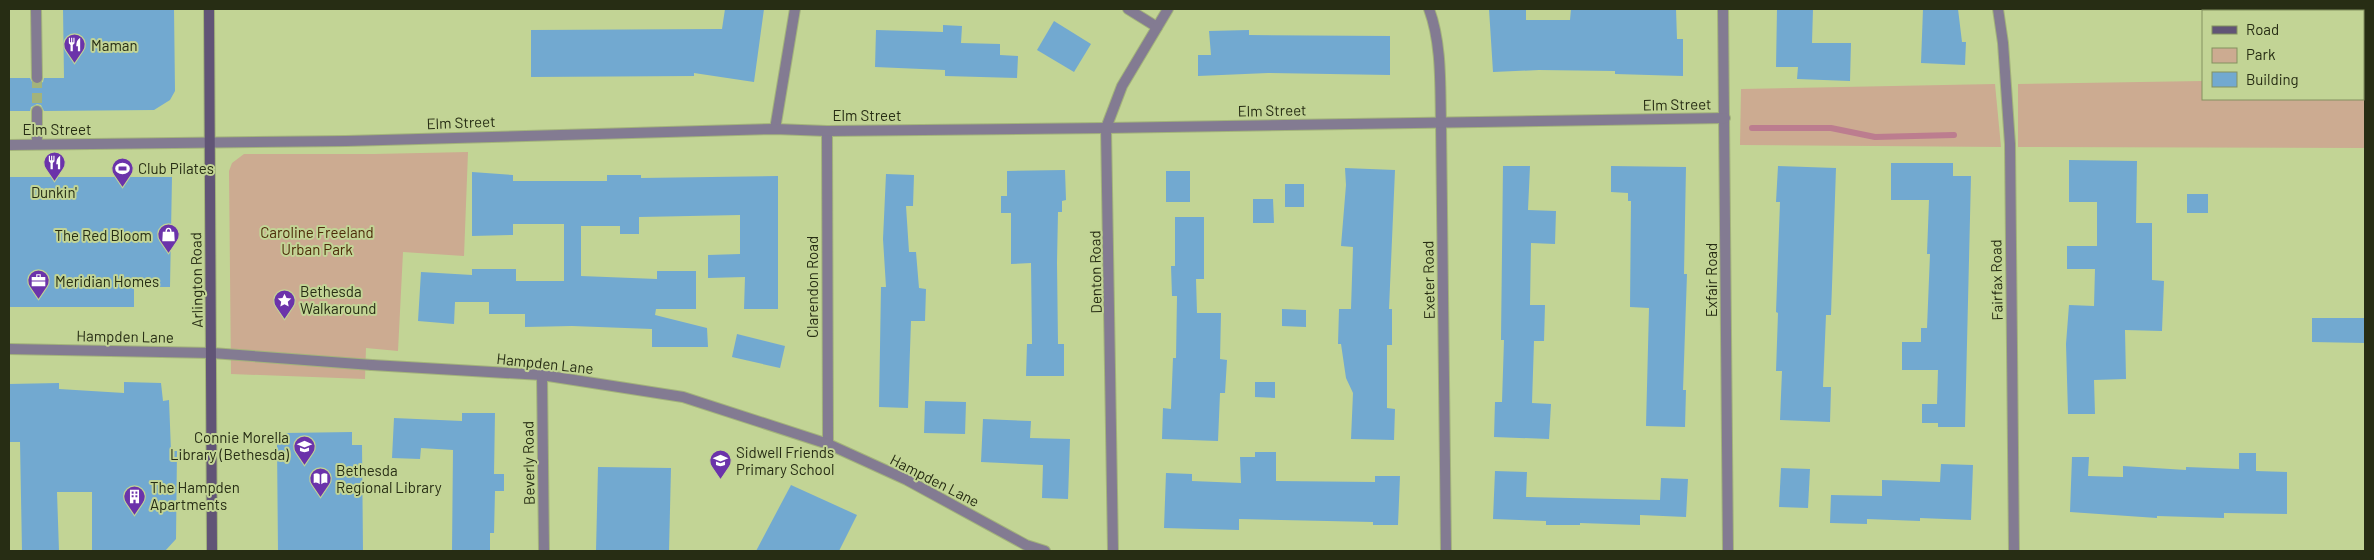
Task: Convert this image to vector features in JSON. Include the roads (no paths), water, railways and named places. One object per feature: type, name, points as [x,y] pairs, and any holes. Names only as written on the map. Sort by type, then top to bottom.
[{"type":"main road","name":"Arlington Road","points":[[209,9],[212,551]]},
{"type":"street","points":[[36,9],[37,78]]},
{"type":"street","points":[[775,129],[795,9]]},
{"type":"street","points":[[1128,9],[1157,27]]},
{"type":"street","name":"Denton Road","points":[[1113,551],[1106,128],[1122,86],[1168,9]]},
{"type":"street","name":"Exeter Road","points":[[1429,9],[1439,64],[1441,123],[1446,551]]},
{"type":"street","name":"Exfair Road","points":[[1723,9],[1728,551]]},
{"type":"street","name":"Fairfax Road","points":[[1998,9],[2003,43],[2010,144],[2014,551]]},
{"type":"street","points":[[37,111],[38,144]]},
{"type":"street","name":"Elm Street","points":[[9,145],[210,143],[775,129],[1106,128],[1725,118]]},
{"type":"street","name":"Clarendon Road","points":[[828,130],[828,444]]},
{"type":"street","name":"Hampden Lane","points":[[9,348],[212,353],[542,375],[683,397],[828,444],[907,480],[1026,545],[1045,551]]},
{"type":"street","name":"Beverly Road","points":[[542,375],[544,551]]},
{"type":"waterway","points":[[1752,128],[1831,128],[1875,137],[1954,135]]},
{"type":"tunnel","points":[[37,78],[37,111]]},
{"type":"place","name":"Maman","points":[[75,64]]},
{"type":"place","name":"Dunkin'","points":[[54,182]]},
{"type":"place","name":"Club Pilates","points":[[122,187]]},
{"type":"place","name":"The Red Bloom","points":[[168,254]]},
{"type":"place","name":"Meridian Homes","points":[[39,300]]},
{"type":"place","name":"Bethesda Walkaround","points":[[284,319]]},
{"type":"place","name":"Connie Morella Library (Bethesda)","points":[[305,465]]},
{"type":"place","name":"Sidwell Friends Primary School","points":[[720,480]]},
{"type":"place","name":"Bethesda Regional Library","points":[[320,498]]},
{"type":"place","name":"The Hampden Apartments","points":[[134,515]]},
{"type":"park label","name":"Caroline Freeland Urban Park","points":[[317,240]]}]
